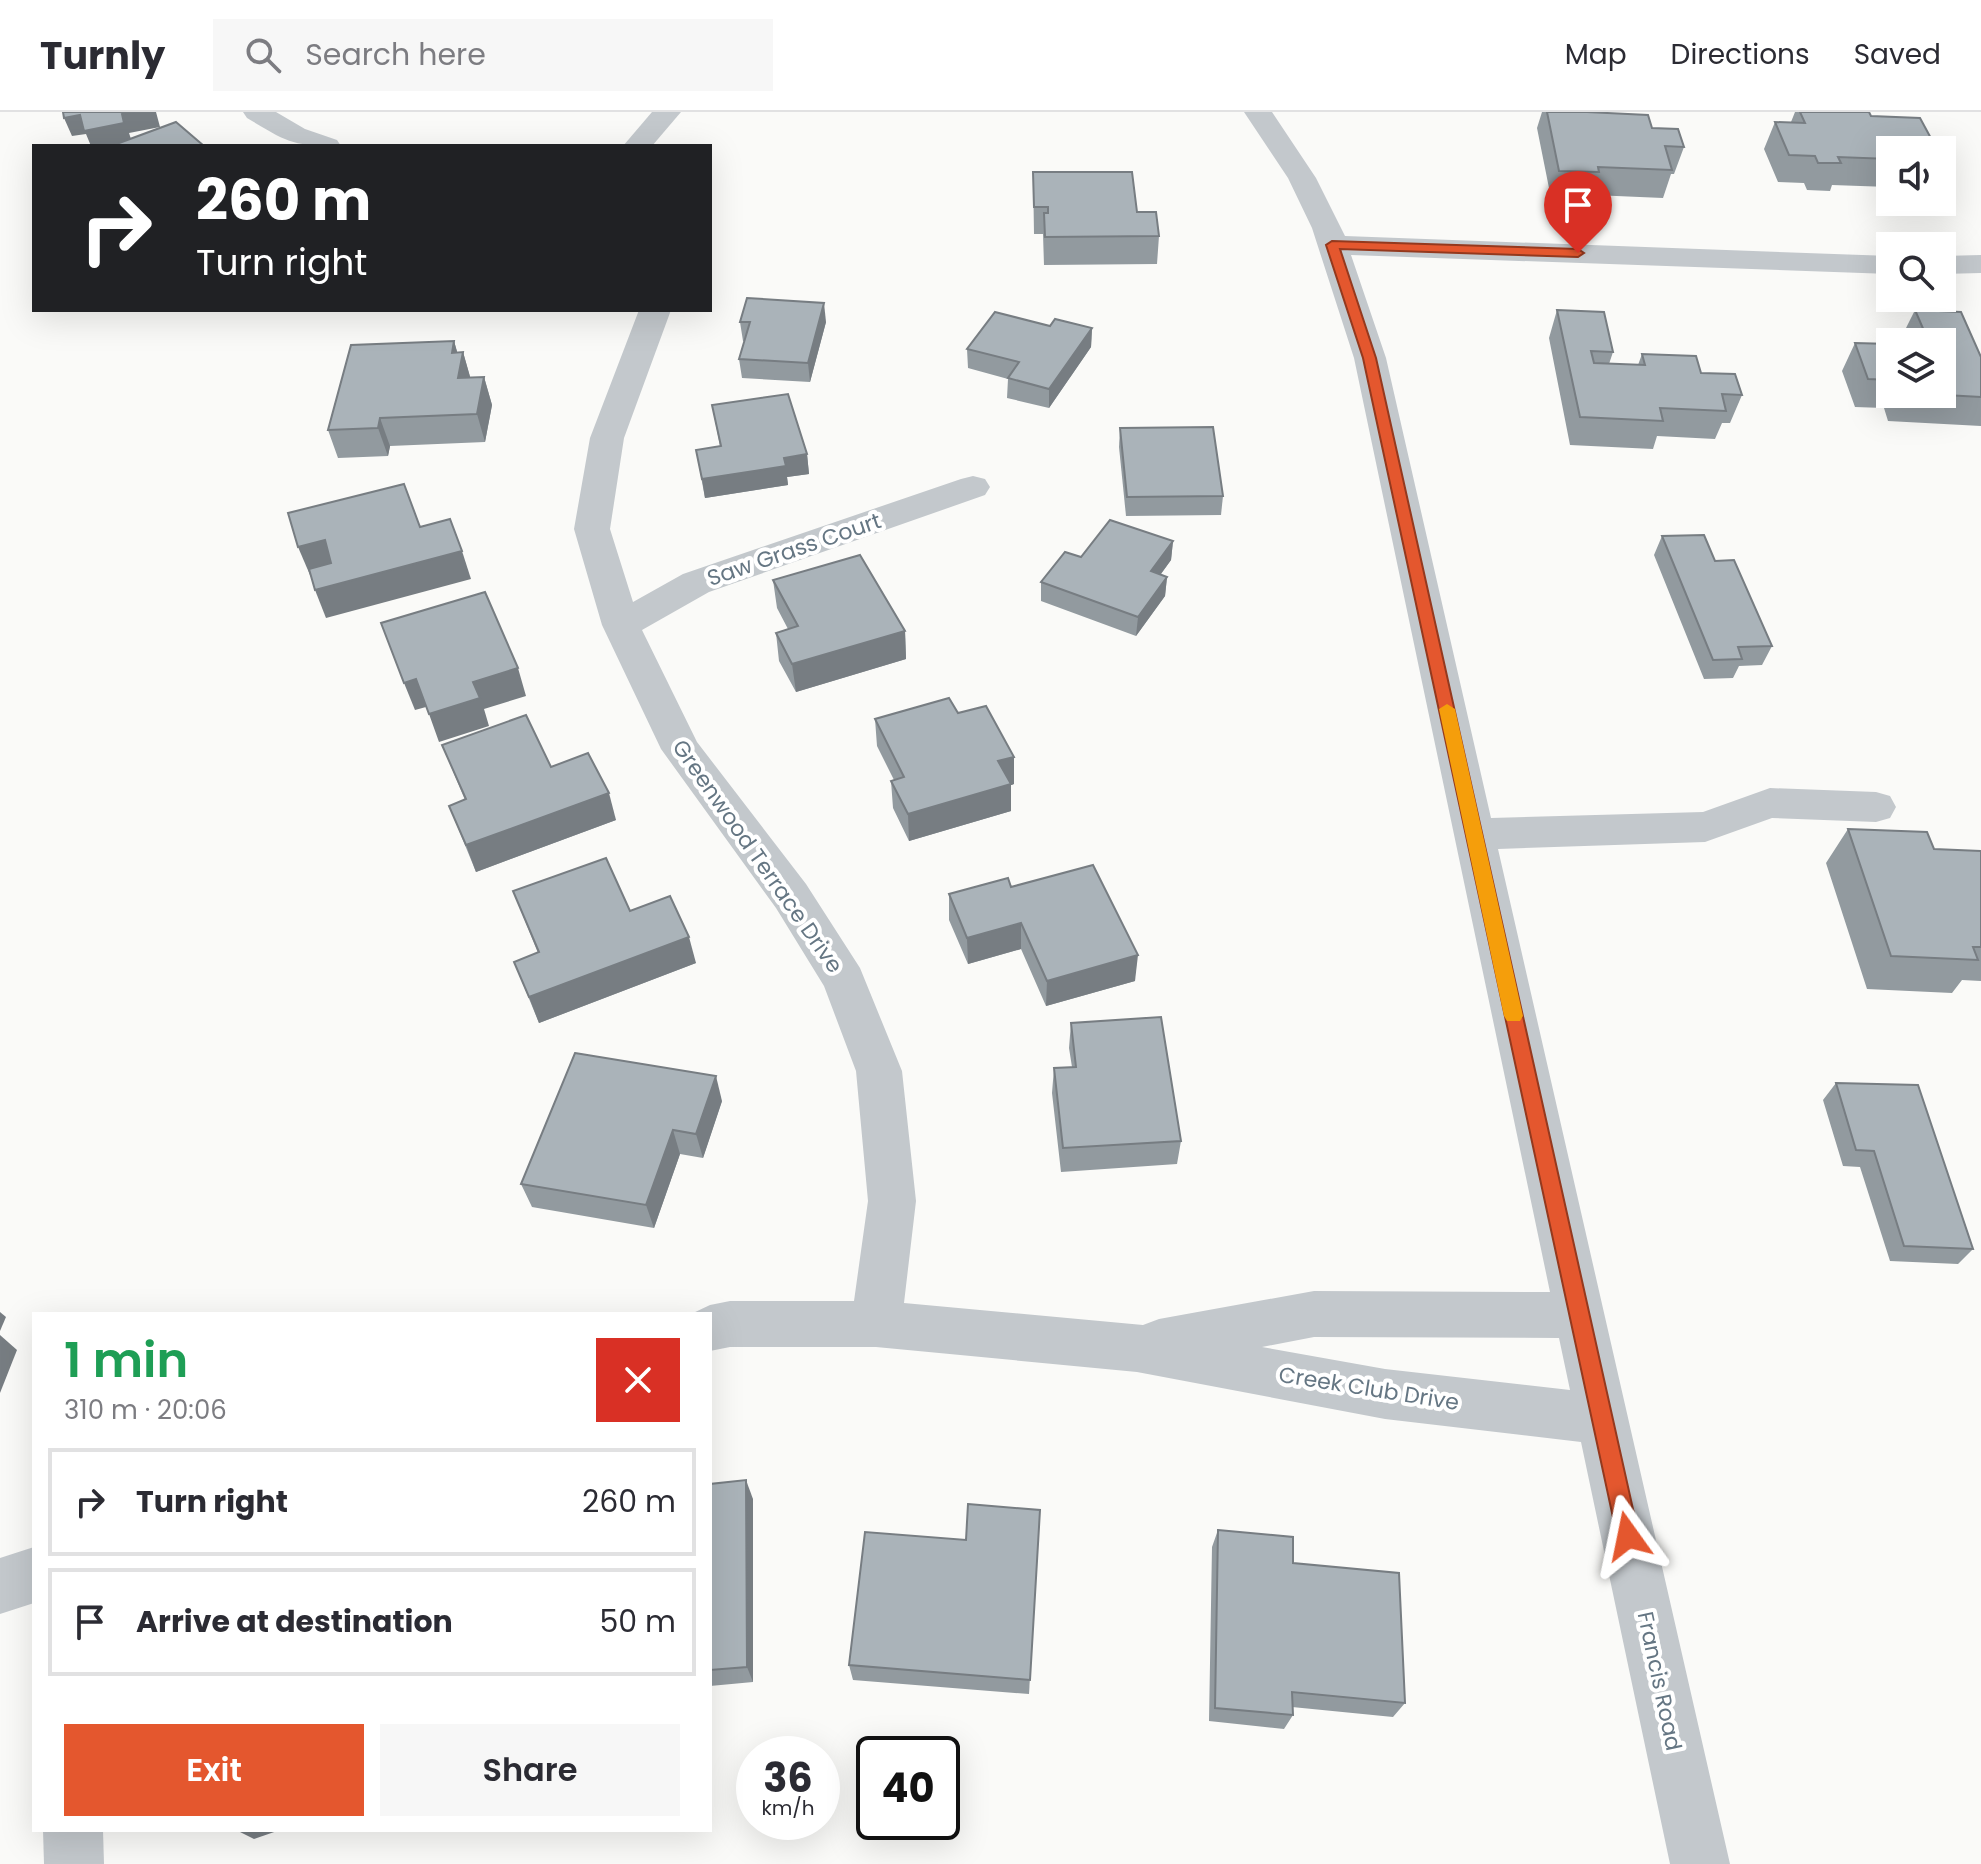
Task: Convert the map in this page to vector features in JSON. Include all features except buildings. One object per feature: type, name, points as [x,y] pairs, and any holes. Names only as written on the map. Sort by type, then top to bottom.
[{"type":"street","points":[[257,112],[295,135],[321,144]]},
{"type":"street","points":[[639,144],[667,112]]},
{"type":"street","name":"Francis Road","points":[[1258,112],[1302,178],[1332,245],[1370,358],[1700,1864]]},
{"type":"street","points":[[1332,245],[1876,264]]},
{"type":"street","points":[[1956,265],[1981,264]]},
{"type":"street","name":"Greenwood Terrace Drive","points":[[654,312],[607,438],[592,529],[621,625],[681,749],[791,896],[844,981],[879,1071],[892,1201],[876,1324]]},
{"type":"street","name":"Saw Grass Court","points":[[621,625],[696,583],[973,487]]},
{"type":"street","points":[[1474,834],[1705,827],[1770,803],[1876,807]]},
{"type":"street","name":"Creek Club Drive","points":[[1137,1348],[1314,1314],[1578,1315]]},
{"type":"street","name":"Creek Club Drive","points":[[712,1328],[730,1324],[876,1324],[1137,1348],[1385,1394],[1602,1419]]},
{"type":"street","points":[[0,1586],[32,1576]]},
{"type":"street","points":[[73,1832],[74,1864]]},
{"type":"slow traffic","points":[[1447,709],[1514,1016]]},
{"type":"route","points":[[1578,253],[1332,245],[1370,358],[1628,1536]]}]
